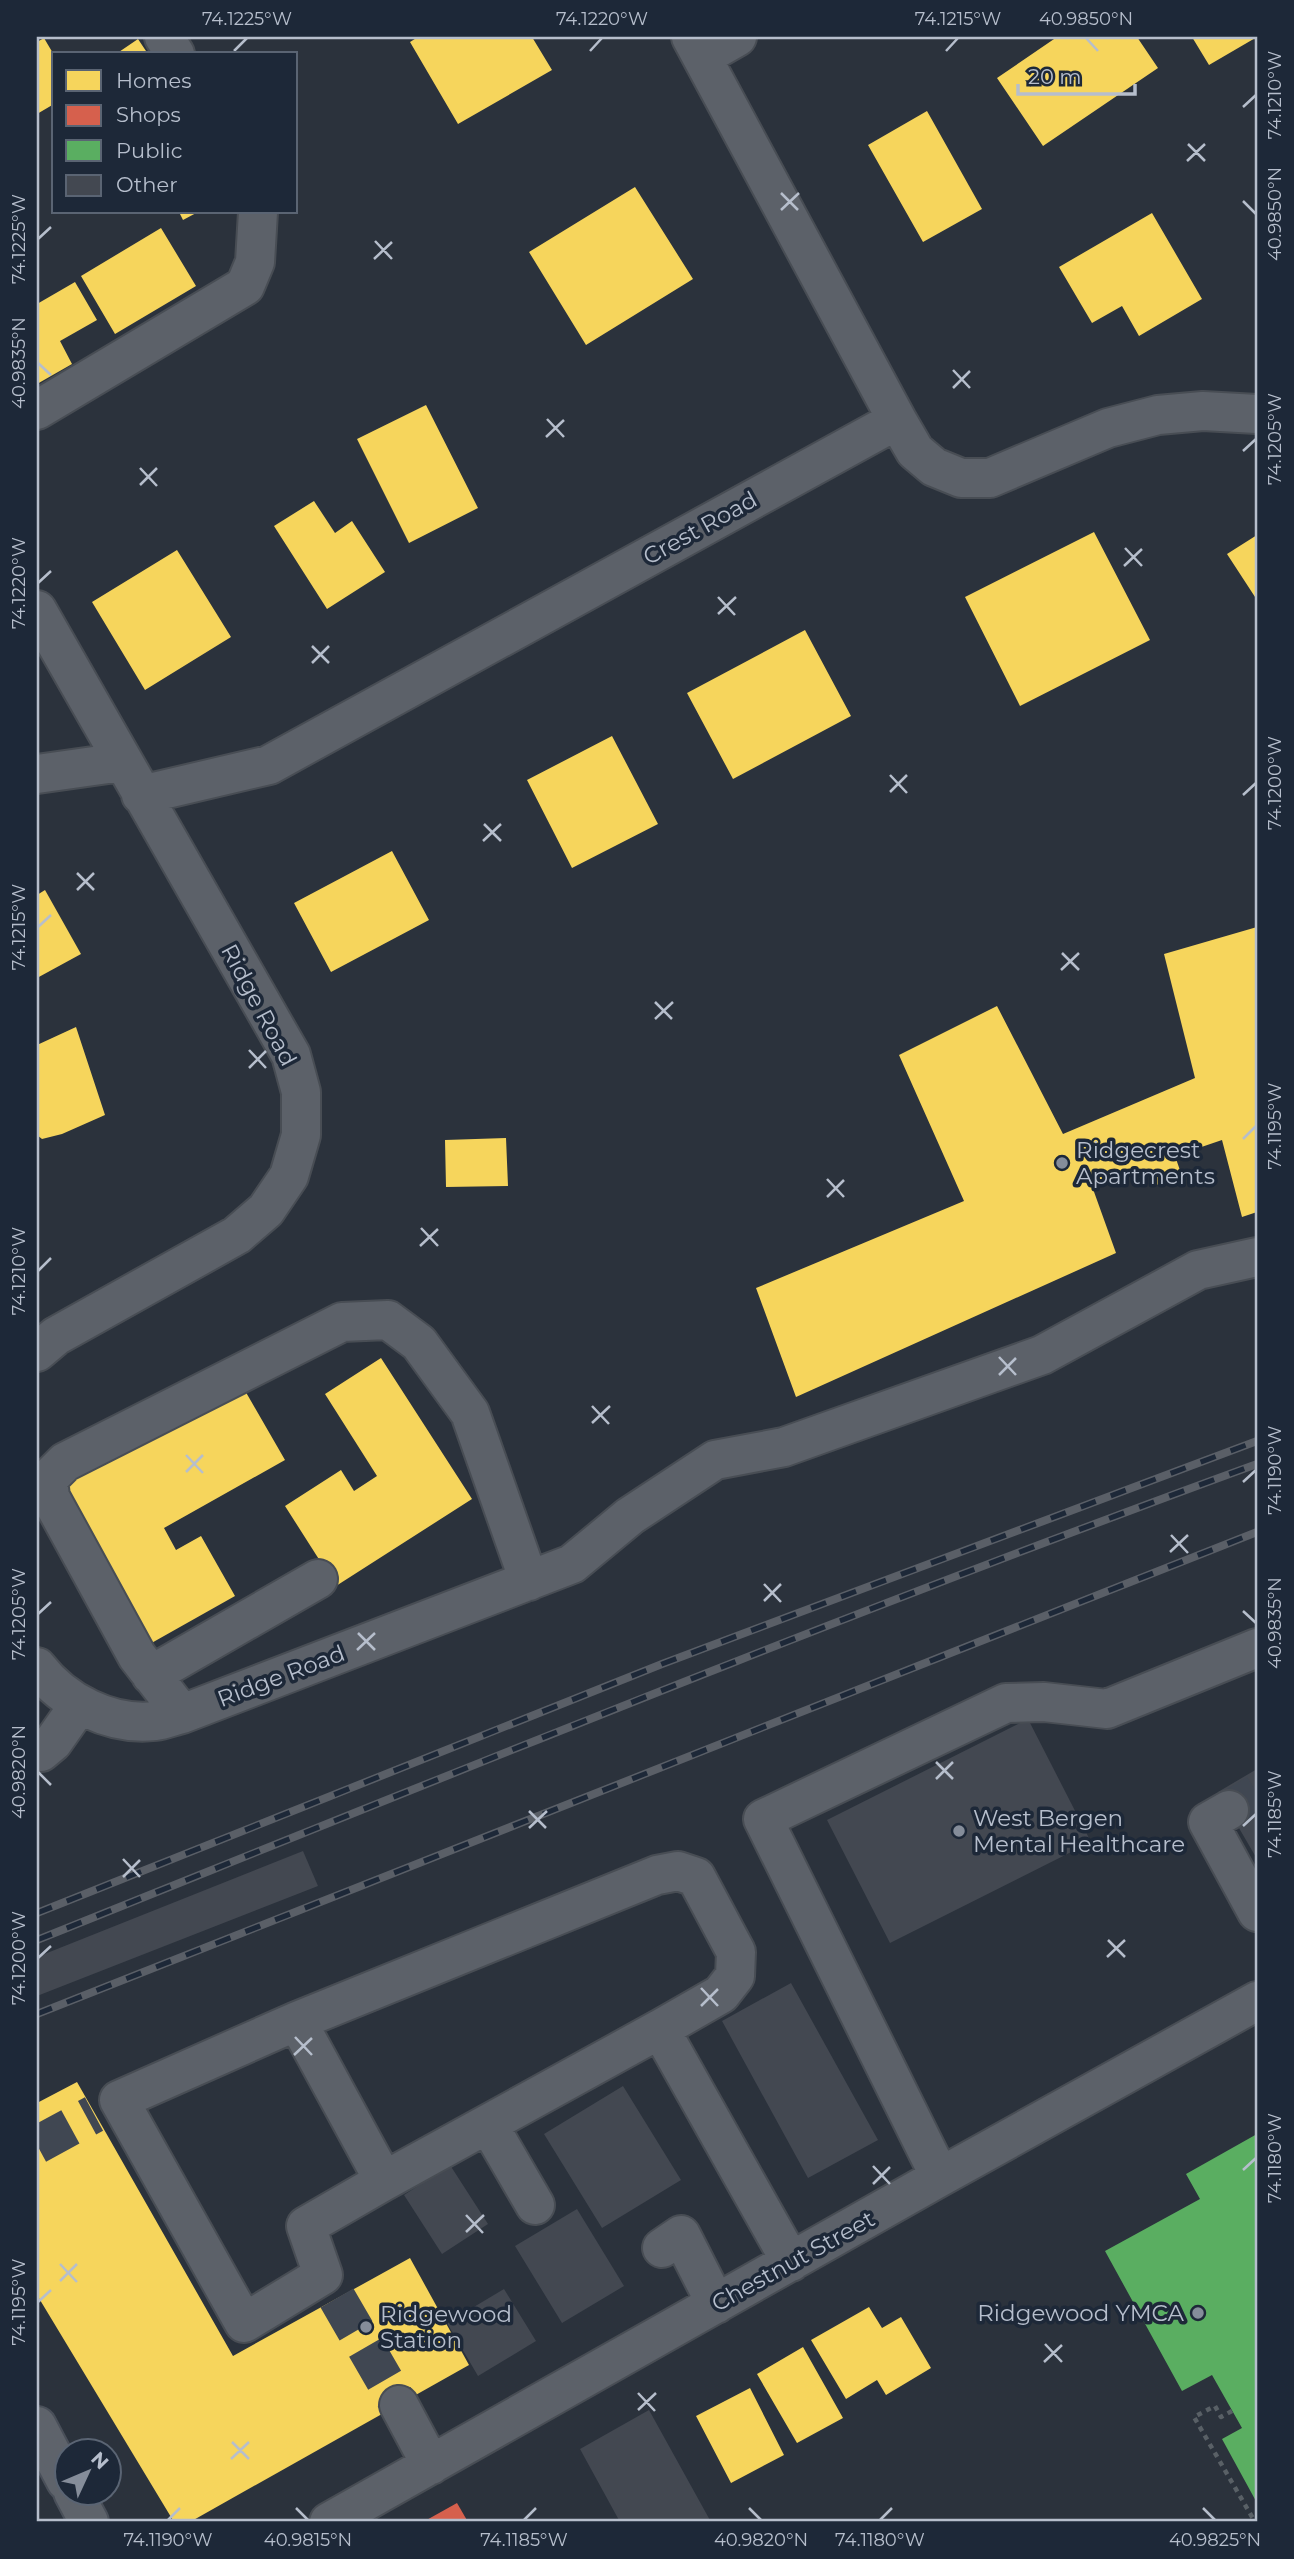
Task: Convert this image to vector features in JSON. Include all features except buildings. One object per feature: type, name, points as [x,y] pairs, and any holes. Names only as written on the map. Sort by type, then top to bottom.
[{"type":"main road","points":[[37,2426],[52,2454]]},
{"type":"main road","points":[[80,2506],[89,2522]]},
{"type":"street","points":[[164,37],[174,52]]},
{"type":"street","points":[[737,37],[697,47],[915,451],[934,467],[961,478],[990,478],[1108,428],[1158,415],[1203,411],[1257,414]]},
{"type":"street","points":[[37,410],[245,286],[255,262],[258,214]]},
{"type":"street","name":"Crest Road","points":[[141,794],[269,765],[897,419]]},
{"type":"street","name":"Ridge Road","points":[[37,610],[291,1055],[301,1092],[301,1135],[289,1176],[266,1210],[237,1235],[55,1336],[37,1352]]},
{"type":"street","points":[[37,774],[122,762]]},
{"type":"street","name":"Ridge Road","points":[[37,1667],[49,1682],[79,1705],[117,1719],[155,1721],[182,1714],[572,1564],[630,1516],[715,1460],[784,1447],[1042,1355],[1198,1270],[1257,1257]]},
{"type":"street","points":[[182,1714],[137,1656],[50,1497],[48,1479],[65,1462],[342,1322],[388,1320],[419,1343],[470,1413],[529,1581]]},
{"type":"street","points":[[151,1675],[318,1579]]},
{"type":"street","points":[[940,2177],[763,1819],[1006,1703],[1044,1702],[1108,1709],[1257,1647]]},
{"type":"street","points":[[37,1752],[41,1752],[53,1742],[79,1705]]},
{"type":"street","points":[[1218,1816],[1257,1912]]},
{"type":"street","points":[[678,1871],[696,1877],[736,1952],[735,1976],[721,1994],[306,2226],[330,2286],[244,2323],[107,2107],[297,2021],[606,1895],[657,1875],[678,1871]]},
{"type":"street","name":"Chestnut Street","points":[[329,2522],[1257,2001]]},
{"type":"street","points":[[297,2021],[384,2181]]},
{"type":"street","points":[[669,2024],[791,2262]]},
{"type":"street","points":[[488,2124],[535,2205]]},
{"type":"street","points":[[662,2248],[681,2235],[716,2304]]},
{"type":"street","points":[[398,2405],[431,2465]]},
{"type":"path","points":[[1232,2411],[1221,2417],[1215,2406],[1194,2417],[1255,2522]]},
{"type":"tunnel","points":[[1229,1810],[1257,1793]]},
{"type":"tunnel","points":[[37,2145],[94,2114]]},
{"type":"tunnel","points":[[337,2298],[399,2405]]},
{"type":"railway","points":[[37,1913],[662,1664],[1257,1441]]},
{"type":"railway","points":[[37,1940],[798,1637],[1257,1464]]},
{"type":"railway","points":[[37,2014],[1257,1532]]},
{"type":"place","name":"Ridgecrest Apartments","points":[[1062,1163]]},
{"type":"place","name":"West Bergen Mental Healthcare","points":[[959,1831]]},
{"type":"place","name":"Ridgewood YMCA","points":[[1198,2313]]},
{"type":"place","name":"Ridgewood Station","points":[[366,2327]]}]
